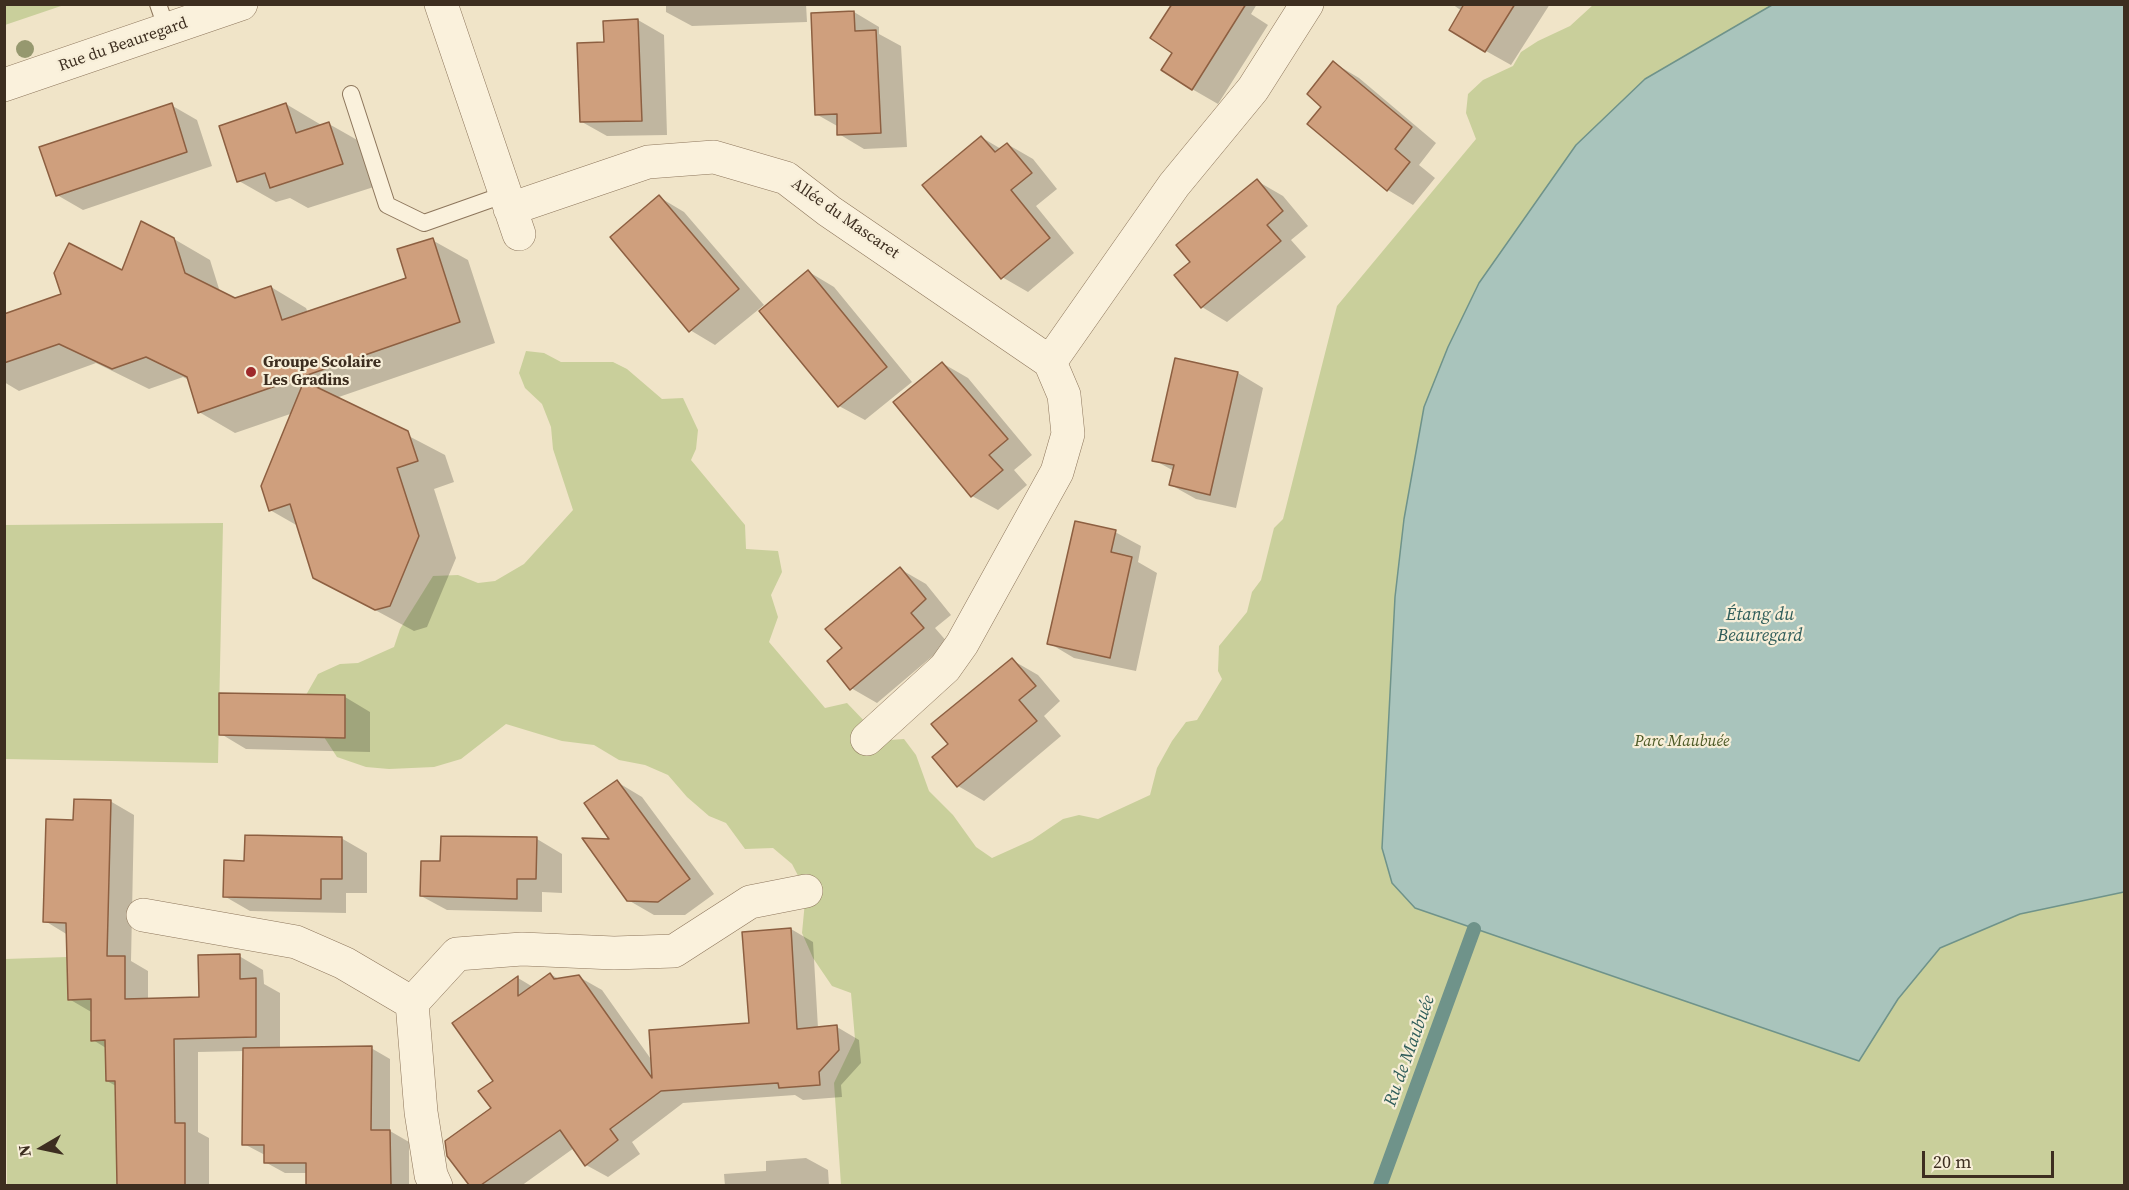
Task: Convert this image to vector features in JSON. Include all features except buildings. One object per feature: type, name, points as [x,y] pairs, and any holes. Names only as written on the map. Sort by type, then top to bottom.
[{"type":"street","name":"Rue du Beauregard","points":[[4,85],[163,17],[242,4]]},
{"type":"street","points":[[441,4],[511,212]]},
{"type":"street","points":[[867,739],[945,668],[962,644],[1057,472],[1068,434],[1064,395],[1050,362],[1174,184],[1253,90],[1307,4]]},
{"type":"street","name":"Allée du Mascaret","points":[[511,212],[648,162],[714,157],[786,178],[830,211],[1050,362]]},
{"type":"street","points":[[436,1185],[431,1175],[421,1112],[412,1003],[457,954],[522,949],[614,953],[674,951],[750,902],[806,891]]},
{"type":"street","points":[[143,915],[296,942],[344,963],[412,1003]]},
{"type":"lane","points":[[351,94],[387,205],[424,223],[511,212]]},
{"type":"green space","points":[[5,4],[64,4],[64,5],[5,25]]},
{"type":"green space","name":"Parc Maubuée","points":[[1593,5],[2124,5],[2124,1185],[841,1185],[834,1083],[855,1039],[851,993],[832,986],[813,958],[802,933],[806,891],[792,864],[773,848],[745,849],[726,823],[709,816],[687,797],[668,775],[645,765],[619,760],[594,745],[562,741],[506,724],[461,759],[434,767],[389,769],[366,767],[337,757],[324,737],[345,738],[345,696],[306,695],[318,674],[340,664],[358,663],[394,647],[400,629],[433,576],[458,575],[478,583],[495,581],[524,564],[573,510],[553,449],[551,427],[542,404],[525,388],[519,373],[526,351],[544,353],[561,362],[613,362],[627,369],[662,399],[683,398],[698,430],[696,449],[691,460],[745,525],[746,549],[778,551],[782,572],[771,595],[778,617],[769,642],[825,708],[847,703],[869,726],[890,740],[904,739],[916,755],[929,791],[953,815],[976,847],[992,858],[1032,840],[1063,819],[1079,815],[1098,819],[1150,795],[1157,768],[1172,741],[1186,722],[1197,720],[1222,679],[1218,671],[1219,646],[1247,612],[1252,592],[1261,580],[1274,528],[1283,519],[1337,306],[1476,139],[1466,113],[1468,94],[1483,80],[1513,66],[1521,52],[1570,26]]},
{"type":"green space","points":[[223,523],[218,763],[5,759],[5,525]]},
{"type":"green space","points":[[67,957],[68,1000],[91,999],[92,1041],[105,1040],[106,1081],[115,1081],[117,1185],[7,1185],[5,959]]},
{"type":"water","name":"Étang du Beauregard","points":[[1772,5],[2124,5],[2124,892],[2020,914],[1940,948],[1898,999],[1859,1061],[1415,908],[1392,883],[1382,848],[1395,597],[1404,519],[1424,407],[1448,347],[1479,283],[1576,145],[1645,79]]},
{"type":"waterway","name":"Ru de Maubuée","points":[[1380,1186],[1474,929]]},
{"type":"place","name":"Groupe Scolaire Les Gradins","points":[[251,372]]}]
